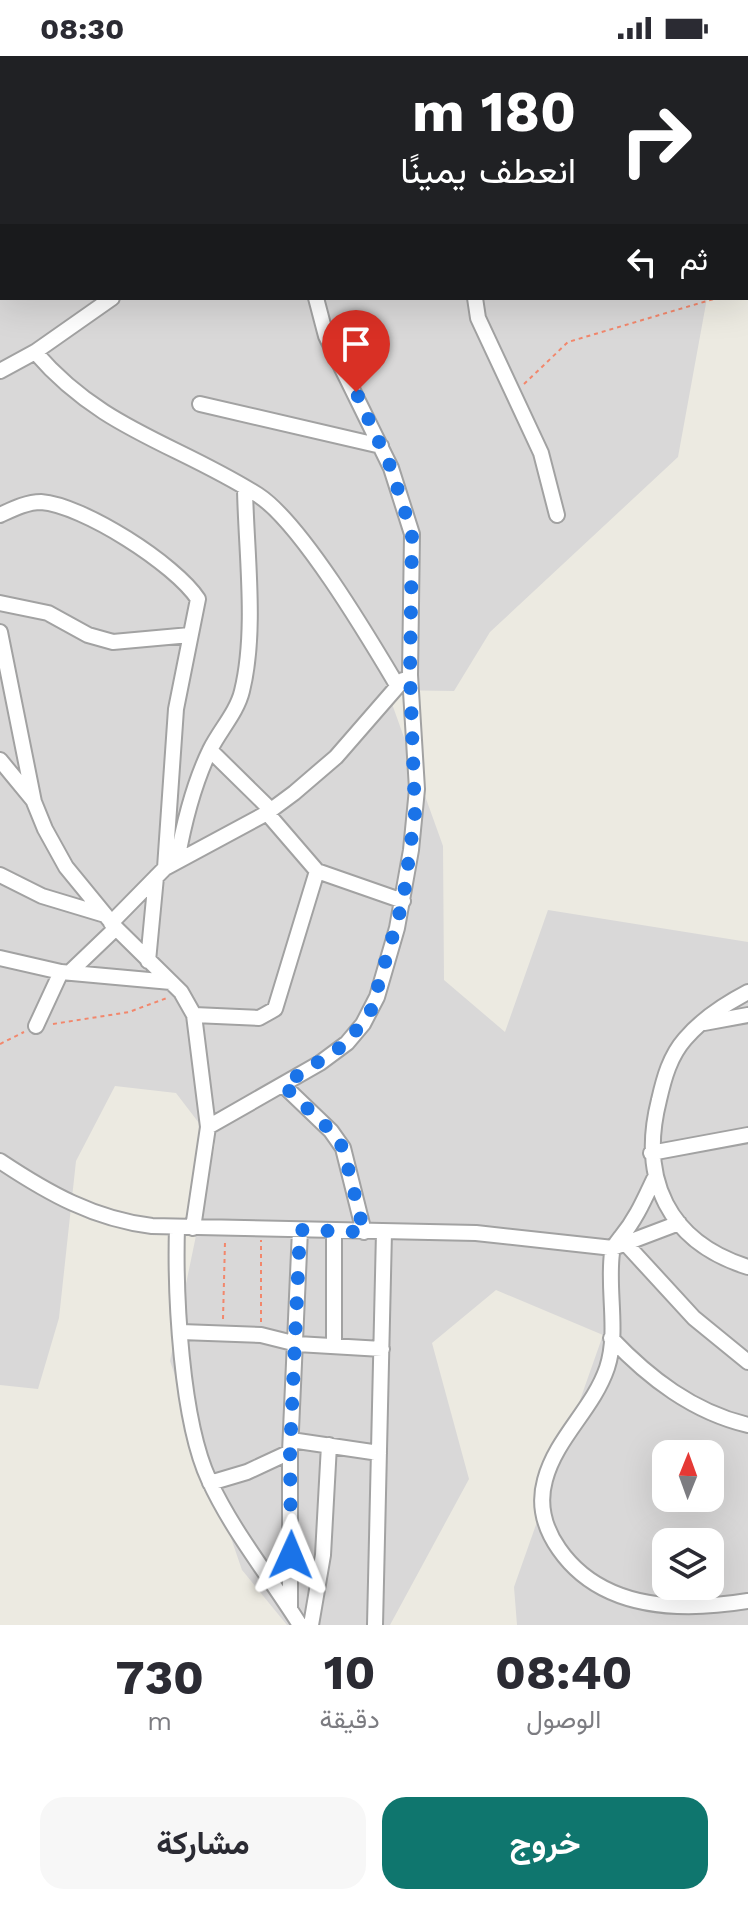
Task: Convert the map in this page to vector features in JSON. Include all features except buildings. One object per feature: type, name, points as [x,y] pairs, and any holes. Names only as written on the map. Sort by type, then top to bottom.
[{"type":"street","points":[[0,371],[35,352],[109,300]]},
{"type":"street","points":[[208,1127],[335,1052],[363,1024],[379,989],[403,901],[417,789],[410,675],[412,534],[381,446],[326,336],[317,300]]},
{"type":"street","points":[[475,300],[478,318],[541,453],[557,515]]},
{"type":"street","points":[[35,352],[57,377],[97,410],[245,489],[282,517],[351,612],[397,685]]},
{"type":"street","points":[[200,404],[381,446]]},
{"type":"street","points":[[166,869],[210,750],[238,703],[245,670],[245,489]]},
{"type":"street","points":[[0,515],[33,502],[48,503],[144,548],[198,599],[198,613],[190,635],[176,709],[166,869],[148,961]]},
{"type":"street","points":[[0,603],[48,613],[88,635],[113,642],[190,635]]},
{"type":"street","points":[[0,632],[34,802],[61,860],[111,922],[176,987],[194,1015],[208,1127],[193,1228]]},
{"type":"street","points":[[36,1026],[65,973],[111,922],[166,869],[269,812],[336,757],[397,685],[410,675]]},
{"type":"street","points":[[210,750],[269,812],[317,871],[403,901]]},
{"type":"street","points":[[0,760],[34,802]]},
{"type":"street","points":[[194,1015],[254,1018],[263,1017],[275,1009],[317,871]]},
{"type":"street","points":[[1,877],[111,922]]},
{"type":"street","points":[[0,958],[65,973],[176,987]]},
{"type":"street","points":[[748,992],[699,1024],[683,1040],[668,1067],[657,1105],[651,1153],[654,1179],[679,1223],[707,1248],[748,1267]]},
{"type":"street","points":[[699,1024],[748,1015]]},
{"type":"street","points":[[283,1085],[331,1131],[343,1148],[364,1232]]},
{"type":"street","points":[[651,1153],[748,1135]]},
{"type":"street","points":[[0,1161],[63,1200],[124,1223],[193,1228],[476,1233],[619,1246],[679,1223]]},
{"type":"street","points":[[654,1179],[619,1246],[609,1360],[601,1383],[565,1438],[546,1478],[543,1515],[549,1532],[575,1569],[614,1594],[665,1606],[748,1601]]},
{"type":"street","points":[[177,1227],[181,1332],[197,1443],[210,1483],[300,1625]]},
{"type":"street","points":[[290,1609],[291,1446],[300,1230]]},
{"type":"street","points":[[334,1231],[334,1346]]},
{"type":"street","points":[[375,1625],[384,1232]]},
{"type":"street","points":[[619,1246],[694,1318],[748,1362]]},
{"type":"street","points":[[181,1332],[261,1335],[297,1344],[382,1349]]},
{"type":"street","points":[[611,1338],[651,1378],[679,1397],[748,1425]]},
{"type":"street","points":[[210,1483],[247,1472],[291,1446],[329,1445],[379,1453]]},
{"type":"street","points":[[311,1625],[323,1555],[329,1445]]},
{"type":"path","points":[[515,394],[568,342],[710,300]]},
{"type":"path","points":[[0,1044],[36,1026],[129,1012],[176,987]]},
{"type":"path","points":[[223,1333],[225,1228]]},
{"type":"path","points":[[261,1229],[261,1335]]},
{"type":"shaded area","points":[[0,300],[707,300],[678,457],[490,632],[454,691],[387,690],[443,846],[444,980],[505,1032],[548,910],[748,942],[748,1625],[517,1625],[514,1587],[603,1335],[496,1290],[432,1343],[469,1479],[390,1625],[287,1625],[242,1570],[170,1361],[215,1144],[176,1093],[115,1086],[76,1161],[59,1318],[38,1389],[0,1385]]},
{"type":"route","points":[[291,1555],[290,1452],[300,1230],[364,1232],[343,1148],[312,1111],[283,1085],[347,1043],[371,1010],[382,982],[407,886],[417,789],[410,675],[412,534],[391,468],[356,392]]}]
